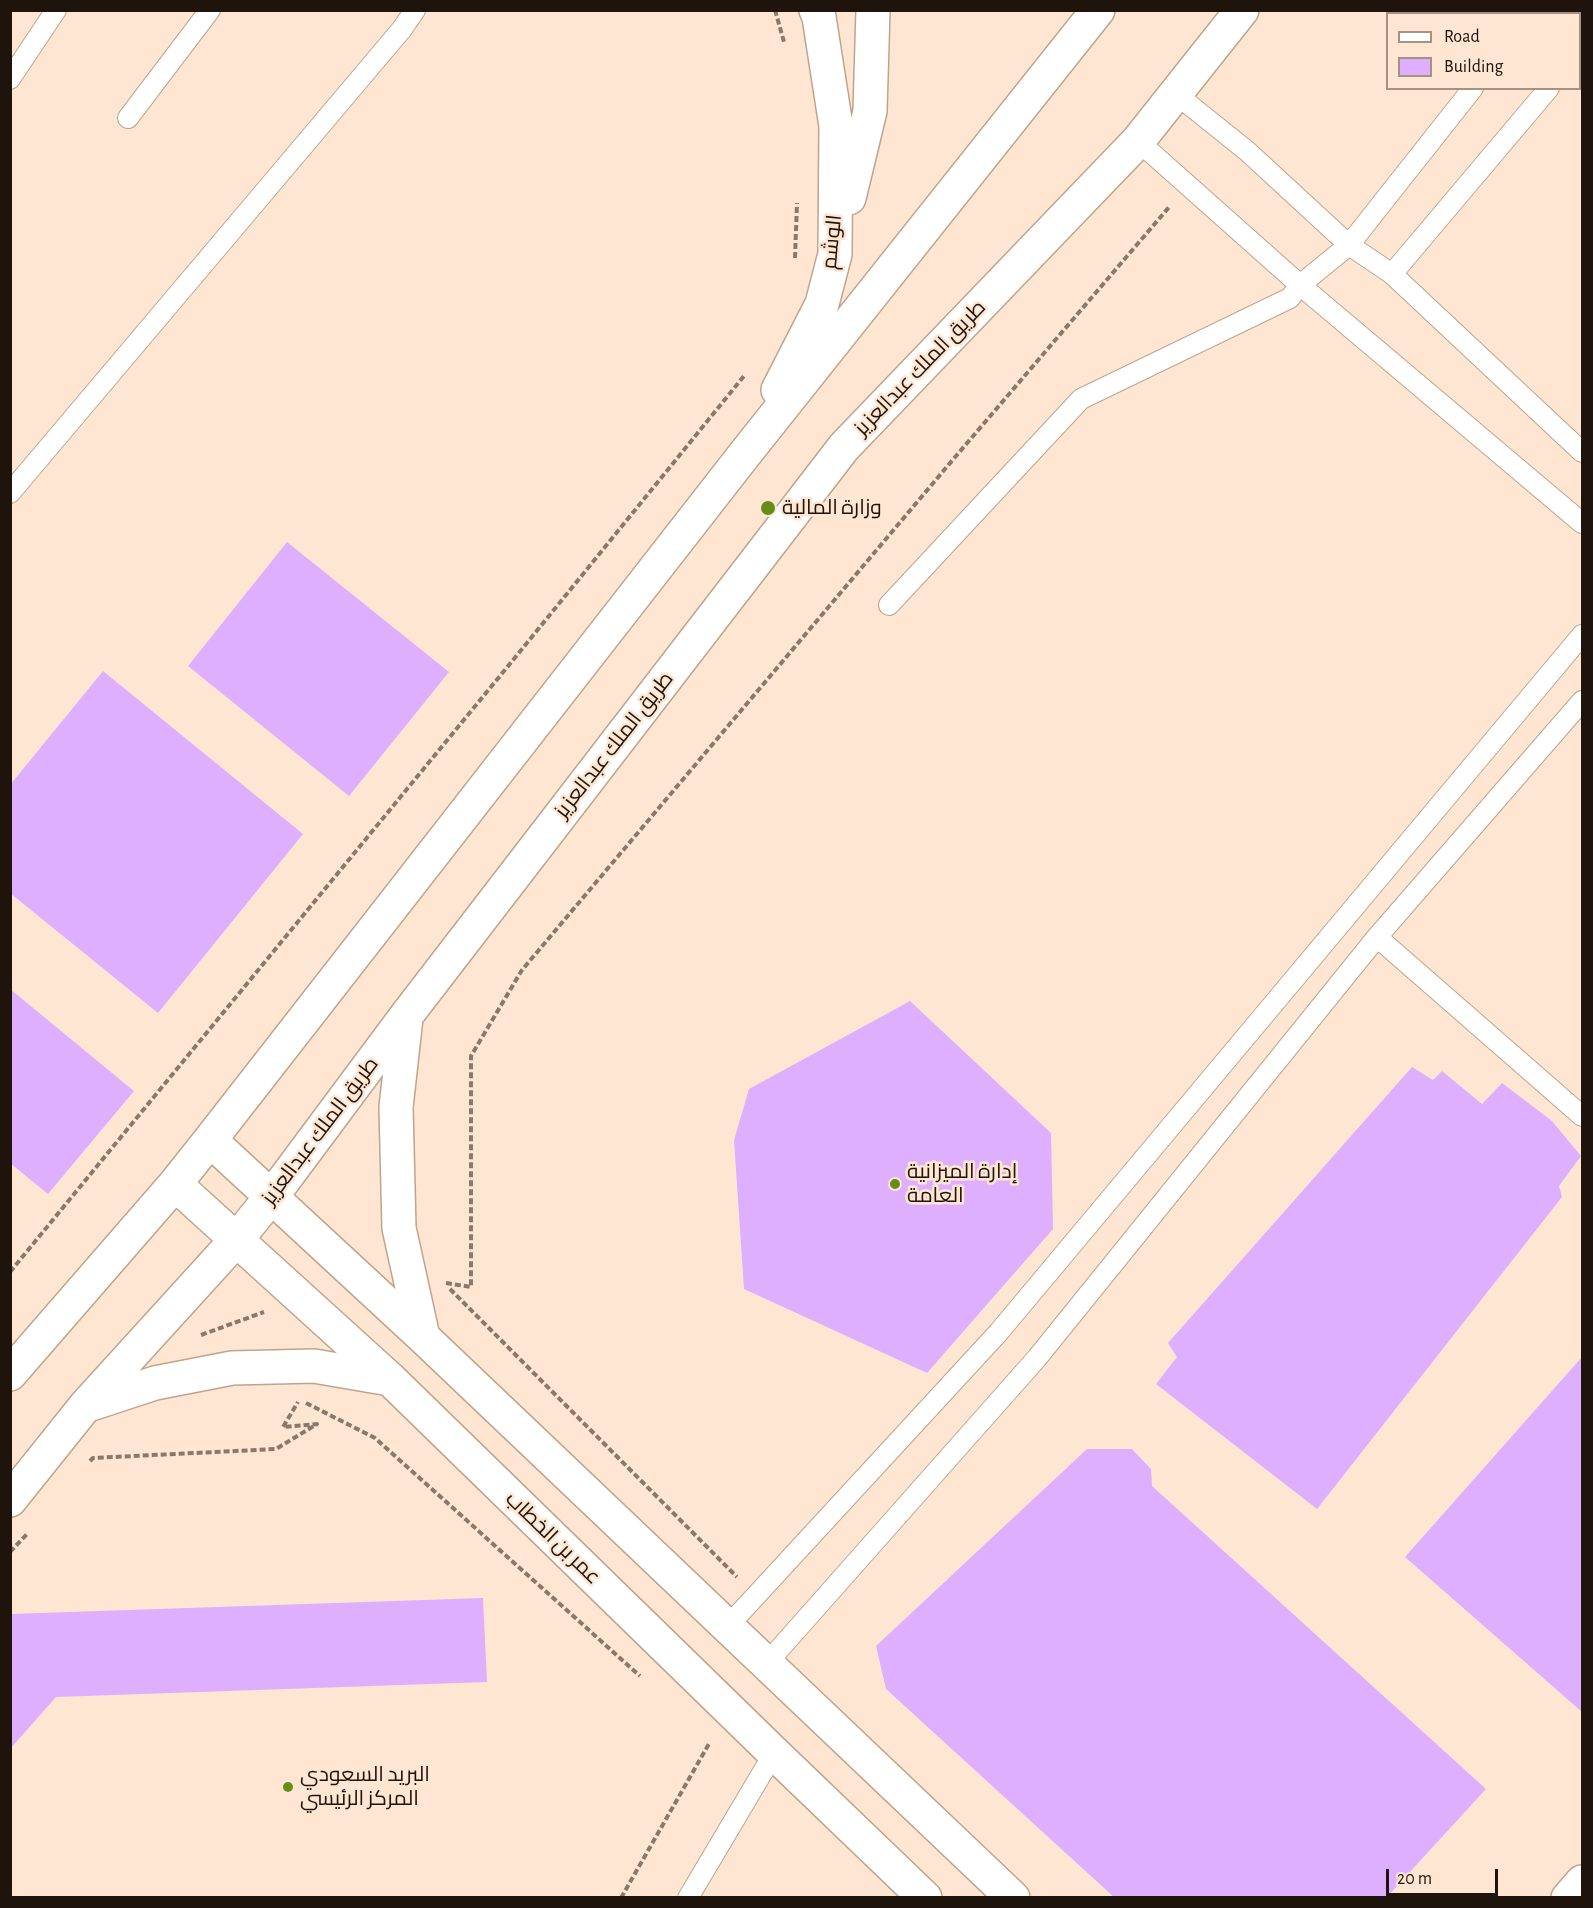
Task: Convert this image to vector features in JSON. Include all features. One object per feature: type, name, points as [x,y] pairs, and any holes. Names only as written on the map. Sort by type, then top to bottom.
[{"type":"main road","name":"الوشم","points":[[744,455],[822,304],[835,254],[837,126],[816,10]]},
{"type":"main road","points":[[835,254],[870,111],[873,10]]},
{"type":"main road","points":[[10,1374],[175,1184],[744,455],[1098,10]]},
{"type":"main road","name":"طريق الملك عبدالعزيز","points":[[10,1500],[86,1405],[237,1239],[272,1196],[406,1016],[844,447],[1138,141],[1242,10]]},
{"type":"main road","points":[[406,1016],[396,1107],[399,1228],[423,1337]]},
{"type":"main road","points":[[210,1140],[423,1337],[1013,1898]]},
{"type":"main road","name":"عمر بن الخطاب","points":[[175,1184],[390,1378],[925,1898]]},
{"type":"main road","points":[[86,1405],[155,1383],[232,1368],[314,1366],[390,1378]]},
{"type":"main road","points":[[1568,1898],[1582,1882]]},
{"type":"lane","points":[[10,79],[56,10]]},
{"type":"lane","points":[[128,118],[210,10]]},
{"type":"lane","points":[[10,493],[402,29],[415,10]]},
{"type":"lane","points":[[889,605],[1081,399],[1290,298],[1300,285],[1350,245],[1471,90]]},
{"type":"lane","points":[[1392,274],[1548,90]]},
{"type":"lane","points":[[1176,94],[1247,151],[1350,245],[1392,274],[1582,452]]},
{"type":"lane","points":[[1138,141],[1300,285],[1582,524]]},
{"type":"lane","points":[[728,1626],[998,1333],[1582,635]]},
{"type":"lane","points":[[767,1663],[1036,1358],[1377,937],[1582,701]]},
{"type":"lane","points":[[1377,937],[1582,1116]]},
{"type":"lane","points":[[688,1898],[774,1753]]},
{"type":"path","points":[[775,10],[788,52]]},
{"type":"path","points":[[756,1596],[443,1282],[471,1287],[471,1056],[522,970],[956,456],[1188,186]]},
{"type":"path","points":[[795,265],[797,196]]},
{"type":"path","points":[[10,1272],[750,368]]},
{"type":"path","points":[[200,1335],[270,1310]]},
{"type":"path","points":[[85,1467],[93,1458],[276,1449],[317,1424],[283,1426],[300,1400],[375,1438],[649,1684]]},
{"type":"path","points":[[10,1552],[33,1527]]},
{"type":"path","points":[[621,1898],[713,1737]]},
{"type":"building","points":[[287,542],[449,672],[349,796],[188,666]]},
{"type":"building","points":[[103,671],[303,834],[158,1013],[10,893],[10,785]]},
{"type":"building","points":[[10,989],[134,1091],[48,1194],[10,1163]]},
{"type":"building","name":"إدارة الميزانية العامة","points":[[910,1001],[1051,1133],[1053,1229],[927,1373],[744,1289],[734,1140],[749,1089]]},
{"type":"building","points":[[1412,1067],[1433,1080],[1442,1071],[1482,1104],[1502,1083],[1552,1121],[1581,1156],[1559,1186],[1562,1197],[1317,1509],[1156,1384],[1177,1357],[1168,1343]]},
{"type":"building","points":[[1582,1357],[1582,1712],[1405,1557]]},
{"type":"building","points":[[1087,1449],[1132,1449],[1151,1469],[1152,1486],[1486,1789],[1386,1898],[1115,1898],[886,1689],[876,1646]]},
{"type":"building","points":[[483,1598],[487,1682],[56,1697],[10,1749],[10,1614]]},
{"type":"place","name":"وزارة المالية","points":[[768,508]]},
{"type":"place","name":"إدارة الميزانية العامة","points":[[895,1184]]},
{"type":"place","name":"البريد السعودي المركز الرئيسي","points":[[288,1787]]}]
